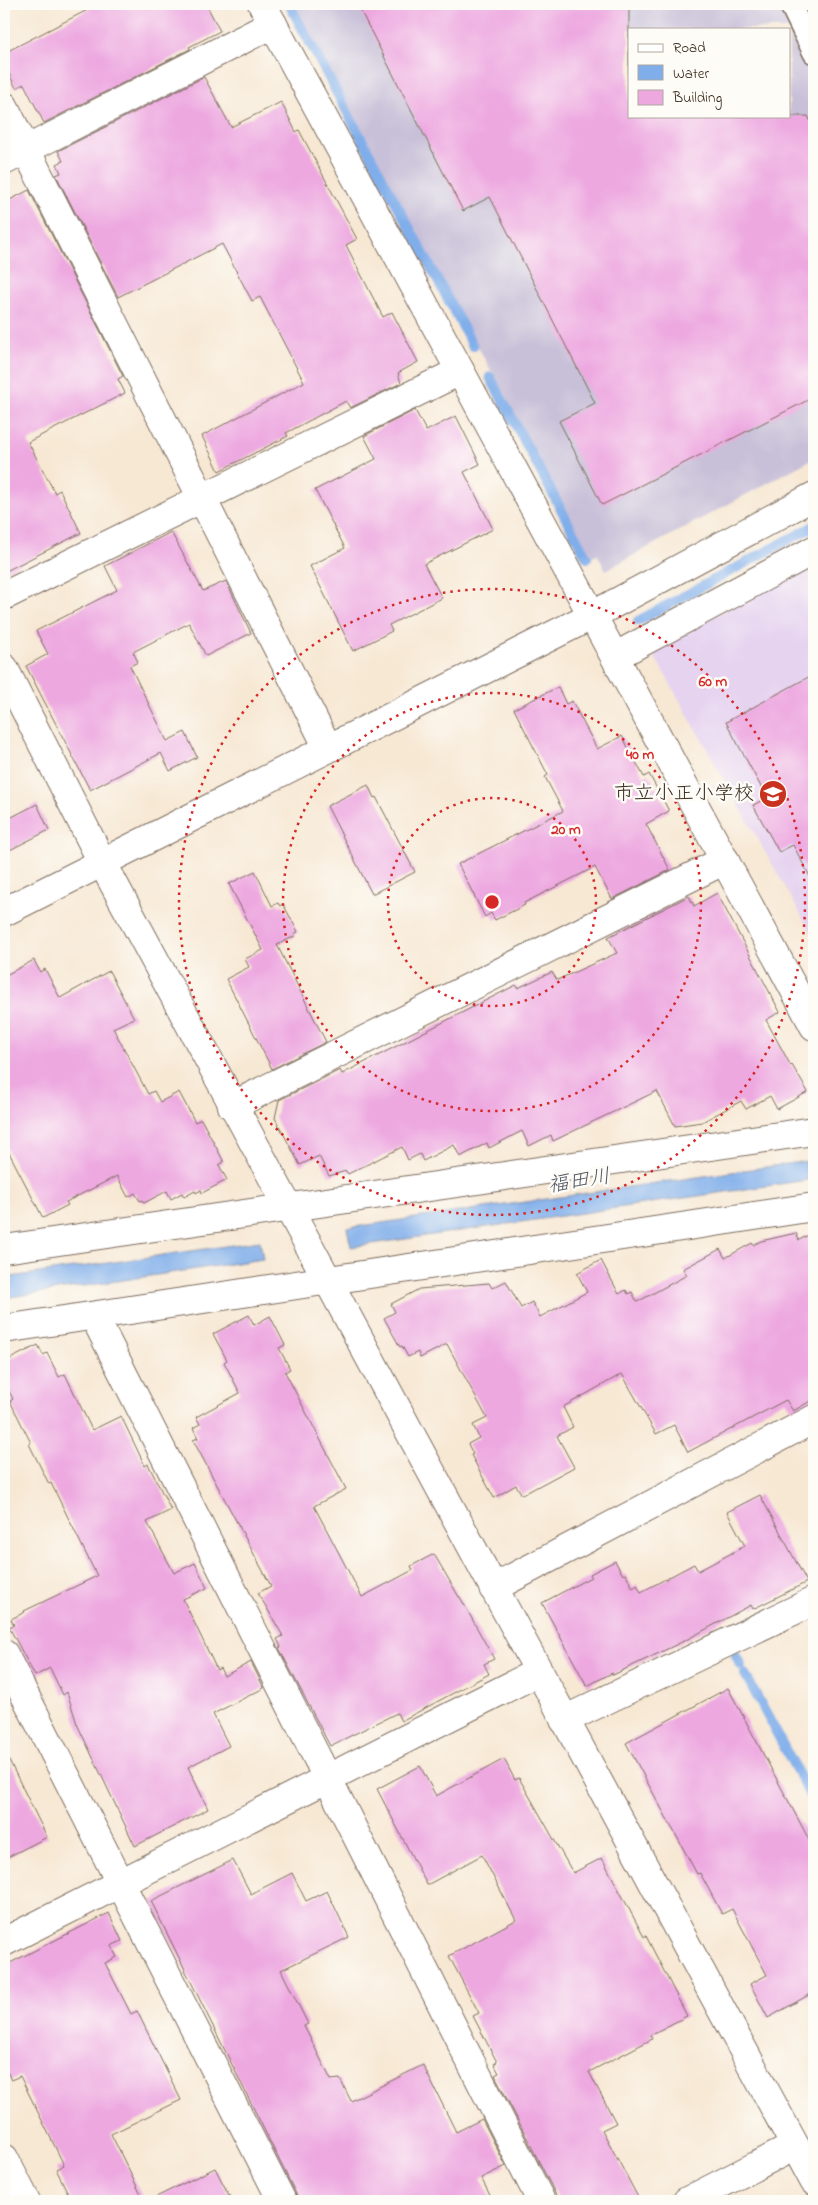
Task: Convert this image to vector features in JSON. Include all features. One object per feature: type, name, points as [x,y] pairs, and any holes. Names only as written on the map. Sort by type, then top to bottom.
[{"type":"street","points":[[15,155],[267,14],[616,656],[814,1026]]},
{"type":"street","points":[[4,106],[15,155],[202,498],[328,748]]},
{"type":"street","points":[[4,596],[460,371]]},
{"type":"street","points":[[4,912],[593,615],[814,496]]},
{"type":"street","points":[[616,656],[814,550]]},
{"type":"street","points":[[4,668],[102,862],[232,1106],[814,2181]]},
{"type":"street","points":[[232,1106],[725,860]]},
{"type":"street","points":[[4,1249],[814,1131]]},
{"type":"street","points":[[4,1329],[814,1207]]},
{"type":"street","points":[[94,1316],[540,2201]]},
{"type":"street","points":[[492,1588],[814,1419]]},
{"type":"street","points":[[564,1720],[814,1601]]},
{"type":"street","points":[[4,1654],[282,2201]]},
{"type":"street","points":[[4,1942],[538,1672]]},
{"type":"street","points":[[687,2201],[795,2146]]},
{"type":"street","points":[[4,2158],[26,2201]]},
{"type":"lane","points":[[790,4],[814,53]]},
{"type":"shaded area","points":[[294,4],[814,4],[814,458],[606,570],[597,554],[591,557]]},
{"type":"shaded area","name":"市立小正小学校","points":[[814,563],[814,938],[651,650]]},
{"type":"water","points":[[814,1160],[814,1179],[351,1247],[347,1228]]},
{"type":"water","points":[[260,1241],[263,1259],[4,1298],[4,1278]]},
{"type":"building","points":[[99,4],[206,4],[220,31],[189,47],[190,49],[44,123],[24,84],[16,88],[4,64],[4,53]]},
{"type":"building","points":[[357,4],[629,4],[628,118],[790,118],[790,116],[808,116],[814,128],[814,397],[602,505],[559,421],[595,403],[490,197],[463,211]]},
{"type":"building","points":[[204,77],[231,127],[281,102],[296,132],[299,130],[357,239],[346,245],[383,317],[392,312],[418,362],[398,373],[401,383],[350,408],[346,401],[286,433],[288,436],[219,471],[202,436],[304,382],[260,297],[252,301],[222,244],[118,297],[56,175],[61,173],[57,164],[63,161],[58,151]]},
{"type":"building","points":[[29,190],[123,376],[118,379],[125,393],[28,442],[55,493],[60,490],[81,533],[4,572],[4,203]]},
{"type":"building","points":[[415,410],[426,431],[456,416],[480,464],[464,472],[493,529],[424,564],[442,598],[389,625],[392,631],[353,651],[310,566],[345,548],[315,490],[376,459],[364,436]]},
{"type":"building","points":[[171,532],[203,591],[226,581],[251,633],[206,656],[189,623],[133,652],[138,662],[130,666],[167,741],[185,732],[197,757],[170,771],[161,753],[90,790],[26,666],[48,654],[36,631],[117,590],[105,566]]},
{"type":"building","points":[[814,674],[814,884],[793,845],[779,852],[753,805],[767,798],[726,722]]},
{"type":"building","points":[[558,687],[566,704],[572,701],[597,749],[622,736],[644,777],[649,774],[669,811],[646,824],[670,870],[612,899],[595,867],[495,920],[491,913],[485,917],[458,864],[563,811],[545,777],[548,775],[514,709]]},
{"type":"building","points":[[368,785],[415,872],[372,894],[327,806]]},
{"type":"building","points":[[37,804],[49,830],[4,853],[4,821]]},
{"type":"building","points":[[255,871],[272,906],[278,903],[280,906],[283,904],[298,932],[294,934],[295,936],[277,945],[326,1042],[272,1069],[226,979],[249,967],[245,959],[263,950],[229,884]]},
{"type":"building","points":[[717,893],[780,1012],[766,1020],[791,1066],[808,1092],[777,1109],[770,1096],[746,1109],[741,1101],[702,1122],[675,1126],[657,1091],[553,1141],[551,1135],[529,1146],[522,1131],[489,1148],[487,1143],[460,1157],[454,1145],[423,1161],[420,1154],[408,1160],[402,1147],[348,1174],[346,1171],[329,1176],[319,1156],[300,1165],[275,1118],[279,1100],[340,1070],[342,1074],[516,985],[518,988],[552,972],[557,980],[617,953],[608,937],[689,896],[694,906]]},
{"type":"building","points":[[34,960],[40,972],[45,969],[60,998],[109,971],[134,1018],[113,1028],[148,1094],[154,1091],[160,1102],[179,1092],[195,1122],[201,1119],[224,1162],[219,1165],[227,1180],[202,1193],[201,1190],[196,1193],[195,1191],[184,1197],[182,1193],[171,1199],[167,1191],[144,1203],[142,1200],[140,1201],[135,1193],[128,1197],[117,1176],[66,1202],[68,1205],[43,1218],[4,1143],[4,976]]},
{"type":"building","points":[[814,1232],[814,1399],[793,1411],[786,1400],[688,1452],[674,1425],[656,1434],[622,1374],[563,1407],[573,1427],[557,1436],[574,1467],[522,1495],[516,1485],[494,1498],[471,1455],[473,1454],[468,1444],[479,1438],[473,1425],[487,1418],[447,1344],[420,1358],[418,1352],[408,1357],[402,1346],[400,1347],[384,1318],[395,1312],[391,1304],[419,1289],[489,1283],[492,1288],[506,1281],[521,1308],[532,1302],[540,1317],[587,1292],[577,1273],[601,1260],[619,1294],[626,1290],[628,1294],[632,1292],[637,1302],[687,1275],[683,1269],[720,1249],[725,1258],[752,1243],[753,1245],[761,1241],[796,1233],[799,1240]]},
{"type":"building","points":[[249,1315],[254,1325],[270,1316],[285,1345],[279,1348],[290,1369],[285,1372],[346,1489],[314,1506],[362,1597],[413,1570],[411,1566],[434,1554],[494,1659],[484,1664],[489,1674],[401,1721],[397,1713],[330,1746],[279,1648],[281,1647],[277,1639],[283,1636],[258,1593],[271,1586],[193,1440],[198,1438],[193,1428],[200,1424],[196,1417],[240,1393],[224,1362],[227,1360],[213,1334]]},
{"type":"building","points":[[38,1345],[43,1355],[47,1353],[59,1377],[65,1374],[92,1430],[121,1416],[145,1466],[148,1464],[171,1510],[147,1522],[174,1573],[195,1563],[207,1588],[183,1599],[217,1670],[220,1668],[224,1676],[251,1662],[264,1688],[213,1714],[229,1746],[188,1767],[208,1809],[135,1846],[77,1724],[67,1692],[63,1695],[50,1668],[35,1676],[9,1627],[14,1625],[11,1619],[24,1611],[97,1576],[51,1483],[49,1484],[29,1444],[31,1443],[10,1401],[13,1399],[4,1381],[4,1362]]},
{"type":"building","points":[[760,1495],[807,1582],[753,1609],[751,1605],[684,1641],[587,1686],[542,1603],[591,1577],[590,1574],[615,1561],[623,1575],[626,1574],[633,1588],[637,1585],[641,1592],[694,1564],[698,1571],[745,1546],[727,1512]]},
{"type":"building","points":[[728,1688],[814,1849],[814,1992],[768,2018],[750,1984],[767,1975],[732,1909],[722,1914],[700,1873],[697,1874],[626,1743]]},
{"type":"building","points":[[4,1750],[47,1837],[4,1859]]},
{"type":"building","points":[[504,1759],[515,1780],[519,1778],[573,1873],[602,1858],[644,1937],[646,1936],[687,2016],[650,2035],[652,2039],[589,2072],[616,2123],[602,2130],[640,2201],[559,2201],[495,2075],[499,2073],[494,2064],[497,2062],[473,2016],[479,2013],[449,1956],[516,1920],[482,1855],[427,1885],[377,1789],[420,1766],[436,1796]]},
{"type":"building","points":[[233,1860],[251,1894],[292,1873],[306,1901],[327,1891],[349,1937],[281,1970],[308,2024],[304,2026],[331,2080],[340,2079],[351,2101],[423,2065],[456,2132],[482,2119],[506,2166],[481,2178],[493,2201],[298,2201],[151,1901]]},
{"type":"building","points":[[109,1913],[122,1941],[111,1946],[117,1957],[105,1963],[131,2014],[137,2011],[181,2100],[111,2134],[144,2201],[72,2201],[56,2169],[64,2165],[20,2076],[11,2080],[4,2065],[4,1966]]},
{"type":"building","points":[[215,2168],[232,2201],[148,2201]]},
{"type":"waterway","points":[[289,4],[473,346]]},
{"type":"waterway","points":[[490,377],[587,558]]},
{"type":"waterway","points":[[638,621],[814,526]]},
{"type":"waterway","points":[[736,1656],[741,1665]]},
{"type":"waterway","points":[[745,1674],[814,1803]]},
{"type":"place","name":"市立小正小学校","points":[[773,794]]},
{"type":"water label","name":"福田川","points":[[579,1182]]}]
